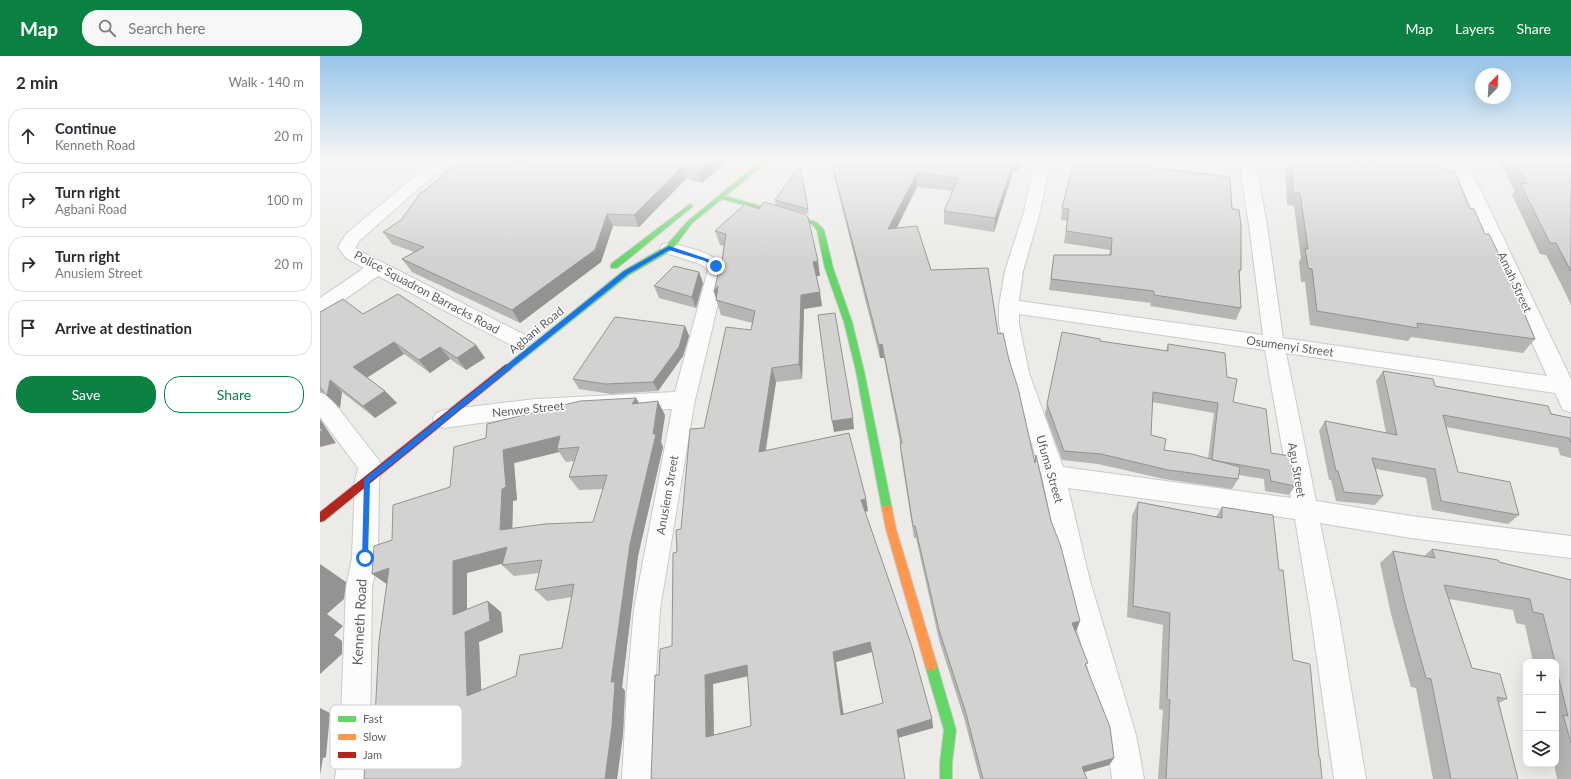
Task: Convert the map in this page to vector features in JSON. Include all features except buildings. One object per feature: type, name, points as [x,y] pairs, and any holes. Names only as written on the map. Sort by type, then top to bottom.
[{"type":"main road","name":"Agbani Road","points":[[320,518],[368,471],[444,419],[626,273],[669,248],[690,222],[724,194]]},
{"type":"main road","points":[[720,197],[799,218],[814,223],[820,230],[829,268],[848,322],[860,371],[891,529],[950,730],[946,763],[946,779]]},
{"type":"main road","points":[[605,274],[699,198]]},
{"type":"street","name":"Police Squadron Barracks Road","points":[[404,194],[348,242],[347,247],[352,254],[518,340]]},
{"type":"street","name":"Ufuma Street","points":[[1036,194],[1032,212],[1014,271],[1009,306],[1009,324],[1019,373],[1054,476],[1077,582],[1121,735],[1128,779]]},
{"type":"street","name":"Agu Street","points":[[1253,194],[1274,344],[1325,616],[1350,779]]},
{"type":"street","name":"Amah Street","points":[[1474,194],[1568,392]]},
{"type":"street","name":"Anusiem Street","points":[[638,779],[647,609],[684,400],[716,270],[716,266],[706,260],[669,248]]},
{"type":"street","points":[[320,307],[377,268]]},
{"type":"street","name":"Osumenyi Street","points":[[1009,306],[1274,344],[1568,392]]},
{"type":"street","name":"Nenwe Street","points":[[444,419],[536,406],[684,400]]},
{"type":"street","points":[[320,401],[368,471]]},
{"type":"street","name":"Kenneth Road","points":[[356,705],[359,587],[365,558],[368,471]]},
{"type":"street","points":[[1054,476],[1304,510],[1411,527],[1571,547]]},
{"type":"street","name":"Kenneth Road","points":[[351,779],[352,769]]},
{"type":"traffic: fast","points":[[508,367],[626,273],[669,248],[690,222],[725,194]]},
{"type":"traffic: fast","points":[[720,197],[799,218],[814,223],[820,230],[829,268],[848,322],[860,371],[887,509]]},
{"type":"traffic: fast","points":[[614,266],[690,206]]},
{"type":"traffic: fast","points":[[931,665],[950,730],[946,763],[946,779]]},
{"type":"traffic: slow","points":[[887,509],[891,529],[931,665]]},
{"type":"traffic: jam","points":[[320,518],[508,367]]},
{"type":"route","points":[[365,558],[367,481],[398,455],[626,273],[669,248],[706,260],[716,266]]}]
